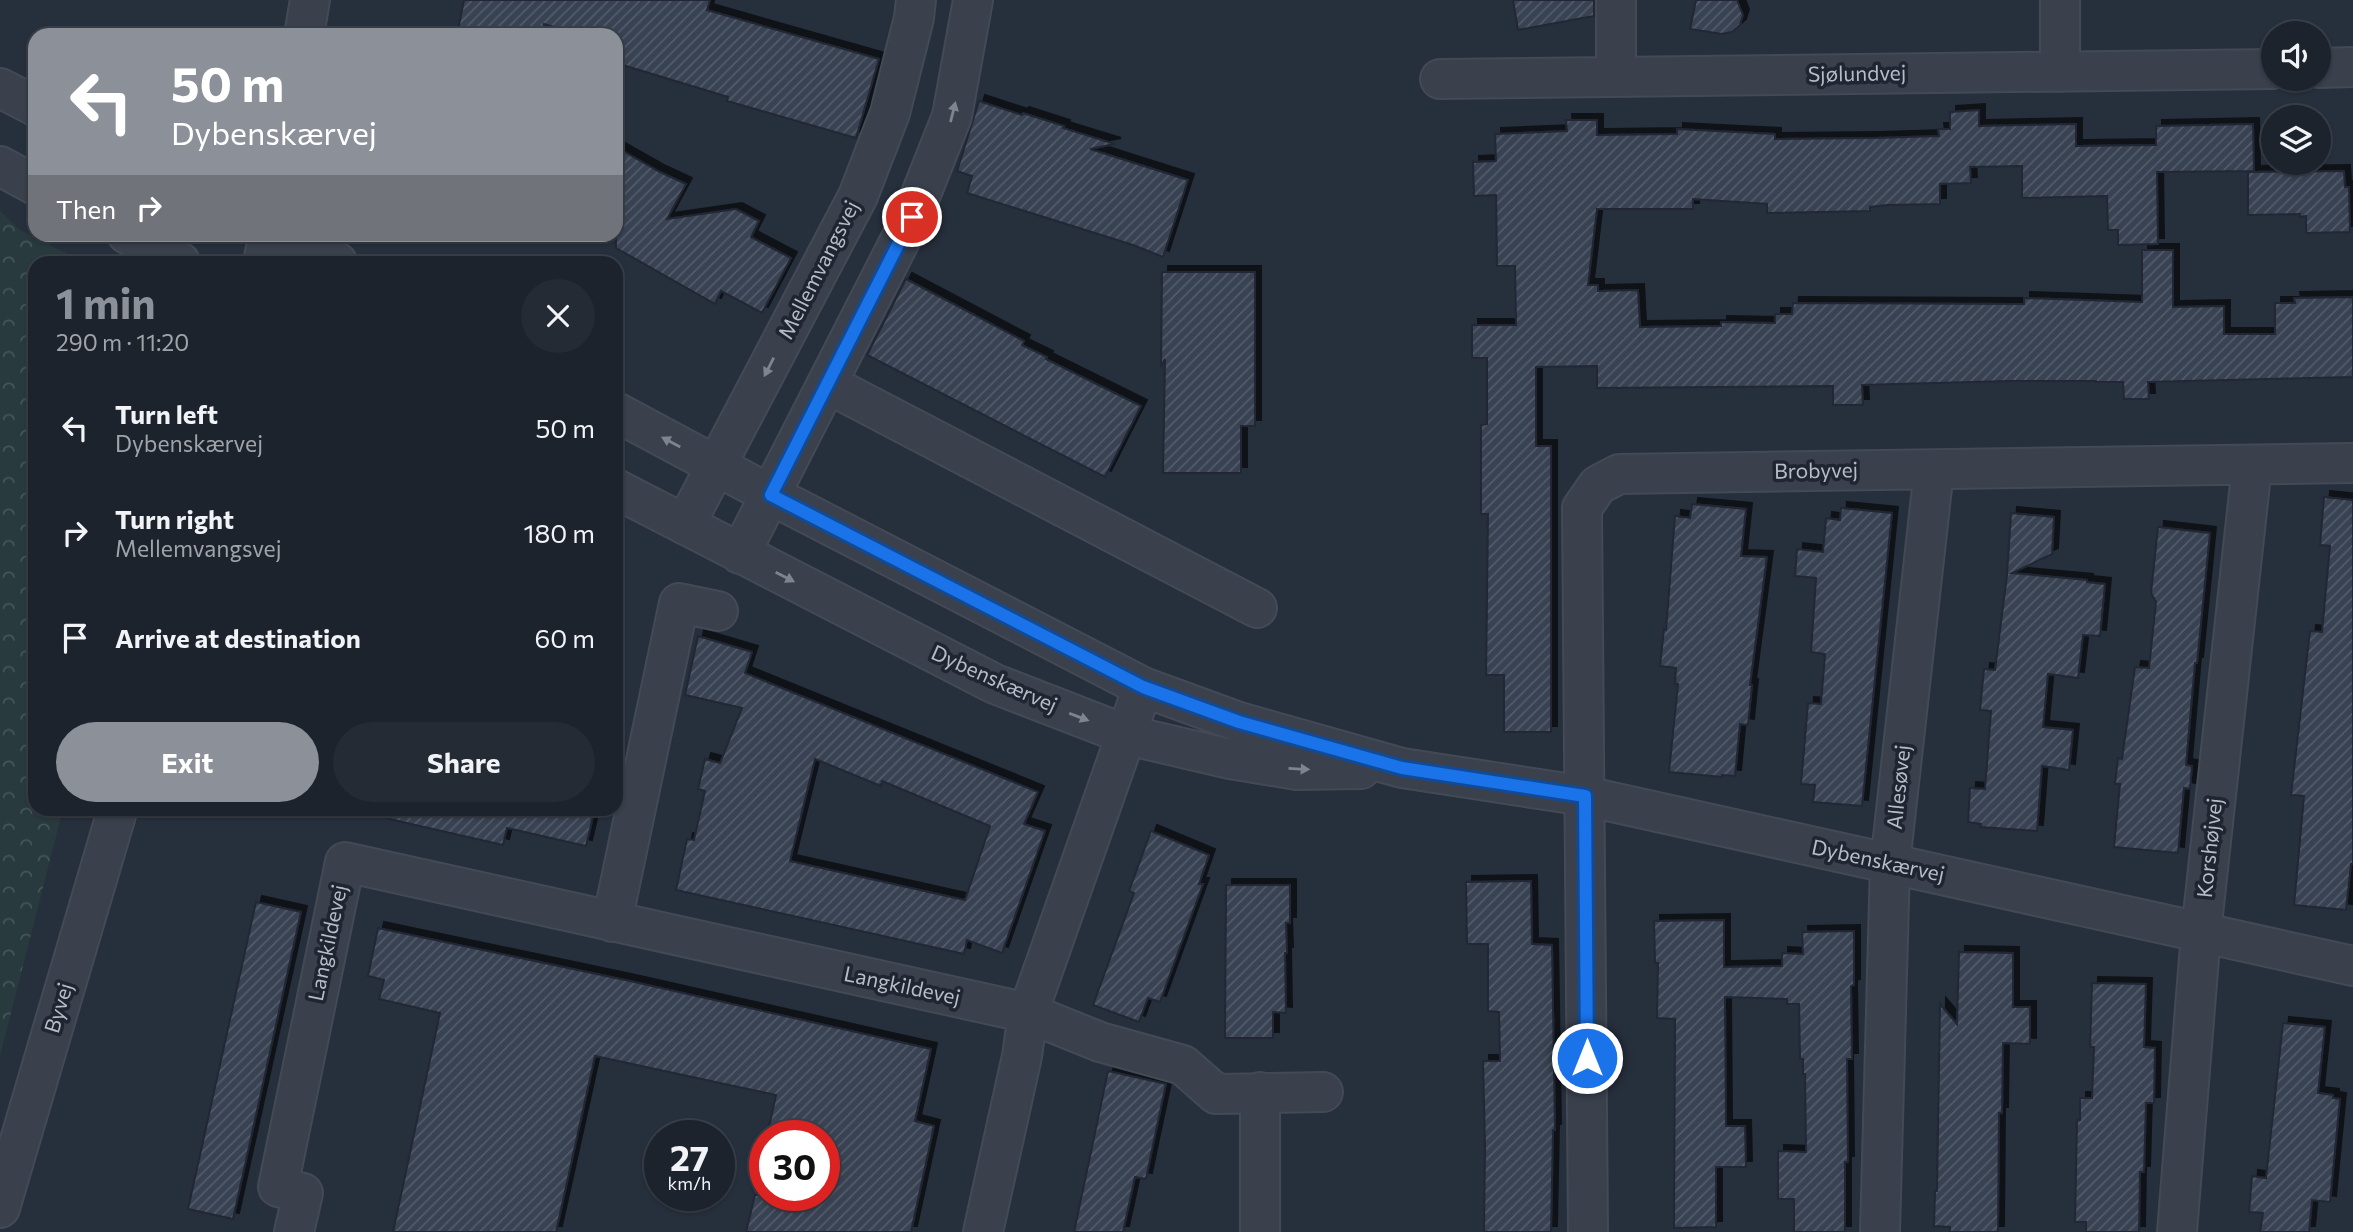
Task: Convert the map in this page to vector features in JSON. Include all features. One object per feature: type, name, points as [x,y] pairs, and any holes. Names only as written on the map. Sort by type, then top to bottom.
[{"type":"street","points":[[305,28],[310,0]]},
{"type":"street","name":"Mellemvangsvej","points":[[685,525],[858,196],[890,113],[916,0]]},
{"type":"street","points":[[740,554],[912,217],[953,116],[973,0]]},
{"type":"street","points":[[1616,0],[1616,77]]},
{"type":"street","points":[[2060,0],[2060,72]]},
{"type":"street","points":[[2331,68],[2353,67]]},
{"type":"street","name":"Sjølundvej","points":[[1440,79],[2261,69]]},
{"type":"street","points":[[0,88],[28,102]]},
{"type":"street","points":[[874,153],[929,175]]},
{"type":"street","points":[[0,166],[28,181]]},
{"type":"street","points":[[142,242],[169,256]]},
{"type":"street","points":[[300,242],[326,256]]},
{"type":"street","points":[[828,384],[1257,608]]},
{"type":"street","name":"Dybenskærvej","points":[[623,416],[1143,687],[1239,722],[1402,768],[1585,796],[2353,966]]},
{"type":"street","name":"Brobyvej","points":[[1588,1232],[1582,508],[1598,485],[1619,474],[2353,464]]},
{"type":"street","name":"Korshøjvej","points":[[2177,1232],[2202,933],[2252,465]]},
{"type":"street","name":"Allesøvej","points":[[1880,1232],[1890,864],[1934,470]]},
{"type":"street","name":"Dybenskærvej","points":[[623,493],[995,684],[1127,735],[1230,759],[1297,770],[1402,768]]},
{"type":"street","points":[[612,922],[679,603],[718,611]]},
{"type":"street","points":[[983,1232],[1022,1056],[1028,1013],[1143,687]]},
{"type":"street","name":"Byvej","points":[[0,1208],[116,816]]},
{"type":"street","name":"Langkildevej","points":[[294,1232],[303,1193],[278,1187],[345,862],[1028,1013],[1100,1042],[1183,1065],[1216,1094],[1323,1092]]},
{"type":"street","points":[[1260,1092],[1260,1232]]},
{"type":"green space","points":[[0,211],[28,234],[28,242],[44,242],[71,256],[28,256],[28,816],[61,816],[0,1056]]},
{"type":"building","points":[[464,0],[710,0],[707,10],[879,59],[856,138],[727,101],[728,97],[623,65],[623,28],[558,28],[544,24],[544,28],[458,28]]},
{"type":"building","points":[[1513,0],[1594,0],[1594,16],[1518,30]]},
{"type":"building","points":[[1696,0],[1737,0],[1743,15],[1740,25],[1732,32],[1722,34],[1690,29]]},
{"type":"building","points":[[979,101],[1115,144],[1090,149],[1188,180],[1163,257],[967,193],[972,176],[957,171]]},
{"type":"building","points":[[1979,110],[1979,126],[2076,124],[2076,146],[2156,145],[2156,126],[2253,124],[2254,171],[2157,172],[2158,244],[2118,245],[2118,230],[2108,230],[2107,196],[2022,198],[2022,166],[1970,167],[1971,183],[1940,184],[1940,204],[1887,205],[1870,207],[1870,211],[1767,213],[1767,204],[1693,199],[1693,209],[1597,209],[1588,285],[1598,285],[1598,291],[1638,290],[1640,327],[1721,326],[1721,322],[1775,323],[1775,314],[1792,314],[1793,303],[2024,304],[2024,298],[2142,302],[2142,250],[2173,250],[2173,307],[2224,306],[2224,334],[2275,334],[2275,303],[2295,303],[2294,298],[2353,297],[2353,377],[2148,382],[2149,399],[2124,399],[2123,382],[2009,381],[1862,385],[1863,405],[1833,405],[1833,386],[1597,388],[1597,366],[1536,367],[1536,446],[1551,446],[1551,732],[1504,732],[1504,675],[1486,675],[1488,514],[1481,514],[1481,425],[1487,424],[1487,358],[1472,358],[1472,325],[1516,325],[1515,266],[1497,266],[1496,195],[1474,196],[1473,162],[1496,161],[1495,134],[1567,131],[1566,120],[1597,120],[1597,135],[1677,134],[1677,129],[1775,134],[1775,139],[1874,138],[1939,136],[1938,129],[1950,129],[1950,112]]},
{"type":"building","points":[[623,151],[686,184],[667,219],[736,209],[759,221],[751,237],[791,258],[762,313],[721,291],[715,304],[616,248],[616,242],[623,242]]},
{"type":"building","points":[[2331,171],[2344,171],[2345,187],[2349,187],[2350,232],[2306,233],[2306,216],[2300,217],[2300,214],[2248,215],[2248,172],[2261,172],[2261,175],[2331,175]]},
{"type":"building","points":[[1162,272],[1255,272],[1255,426],[1241,426],[1241,473],[1163,473],[1165,359],[1161,367]]},
{"type":"building","points":[[906,279],[1024,341],[1022,345],[1047,357],[1046,359],[1141,406],[1105,477],[867,355]]},
{"type":"building","points":[[2324,497],[2353,500],[2353,864],[2346,910],[2294,905],[2304,796],[2291,795],[2310,631],[2322,632],[2330,546],[2320,545]]},
{"type":"building","points":[[1692,504],[1746,509],[1741,556],[1767,557],[1750,685],[1748,725],[1740,724],[1735,776],[1669,772],[1678,684],[1675,684],[1676,668],[1660,666],[1664,629],[1666,630],[1675,516],[1690,518]]},
{"type":"building","points":[[1841,508],[1892,513],[1862,806],[1813,802],[1815,785],[1801,784],[1808,703],[1821,704],[1825,654],[1811,652],[1816,578],[1795,576],[1797,549],[1823,552],[1826,518],[1840,520]]},
{"type":"building","points":[[2011,513],[2054,517],[2052,554],[2012,573],[2105,584],[2100,636],[2083,635],[2078,678],[2048,674],[2043,727],[2073,730],[2069,770],[2042,766],[2037,831],[1980,827],[1981,824],[1968,822],[1970,788],[1985,789],[1991,711],[1980,710],[1984,669],[1995,670],[2007,575]]},
{"type":"building","points":[[2158,527],[2210,533],[2186,765],[2192,766],[2190,789],[2184,788],[2178,853],[2114,847],[2120,784],[2115,784],[2118,758],[2122,759],[2135,667],[2149,668],[2156,602],[2151,593]]},
{"type":"building","points":[[698,636],[752,652],[745,673],[1038,792],[1024,824],[1045,831],[1002,953],[967,940],[964,954],[676,890],[687,839],[694,840],[705,791],[698,789],[705,759],[720,763],[742,708],[685,695]],"holes":[[[815,759],[881,786],[882,781],[990,826],[965,900],[790,861]]]},
{"type":"building","points":[[389,816],[593,816],[586,846],[507,828],[503,845],[389,819]]},
{"type":"building","points":[[1151,831],[1209,855],[1199,884],[1203,884],[1160,1002],[1148,998],[1139,1022],[1093,1005],[1134,893],[1129,891]]},
{"type":"building","points":[[1531,881],[1532,944],[1552,945],[1555,1130],[1551,1232],[1484,1232],[1483,1061],[1500,1061],[1499,1012],[1488,1011],[1488,944],[1467,944],[1466,882]]},
{"type":"building","points":[[1226,885],[1290,885],[1290,923],[1286,923],[1285,953],[1286,1013],[1273,1012],[1273,1038],[1225,1038]]},
{"type":"building","points":[[256,902],[301,912],[233,1219],[188,1209]]},
{"type":"building","points":[[1724,920],[1724,967],[1782,966],[1782,953],[1803,954],[1802,932],[1854,931],[1854,985],[1851,986],[1852,1059],[1847,1059],[1848,1162],[1845,1162],[1845,1232],[1794,1232],[1794,1199],[1778,1199],[1778,1151],[1806,1152],[1805,1074],[1803,1059],[1800,1059],[1799,1004],[1787,1004],[1787,999],[1725,997],[1726,1126],[1745,1126],[1746,1167],[1716,1167],[1716,1227],[1674,1228],[1675,1019],[1657,1018],[1658,963],[1655,963],[1654,921]]},
{"type":"building","points":[[378,928],[931,1049],[915,1121],[934,1126],[911,1232],[746,1232],[751,1211],[840,1211],[840,1120],[771,1120],[776,1095],[595,1056],[556,1232],[393,1232],[440,1013],[379,999],[384,980],[368,976]]},
{"type":"building","points":[[1959,952],[2013,953],[2013,1007],[2030,1007],[2030,1044],[2003,1043],[2002,1113],[1999,1113],[1998,1232],[1950,1232],[1950,1227],[1934,1226],[1940,1004],[1957,1024]]},
{"type":"building","points":[[2092,983],[2146,984],[2144,1047],[2155,1048],[2154,1103],[2146,1103],[2144,1172],[2140,1172],[2139,1232],[2086,1232],[2086,1222],[2075,1222],[2077,1120],[2080,1120],[2080,1098],[2092,1098]]},
{"type":"building","points":[[2283,1023],[2325,1027],[2318,1093],[2340,1099],[2330,1202],[2312,1200],[2309,1232],[2260,1232],[2263,1213],[2249,1212],[2252,1176],[2266,1178]]},
{"type":"building","points":[[1108,1071],[1166,1084],[1146,1179],[1135,1177],[1123,1232],[1074,1232]]},
{"type":"route","points":[[912,217],[771,495],[1143,687],[1239,722],[1402,768],[1585,796],[1587,1058]]}]
